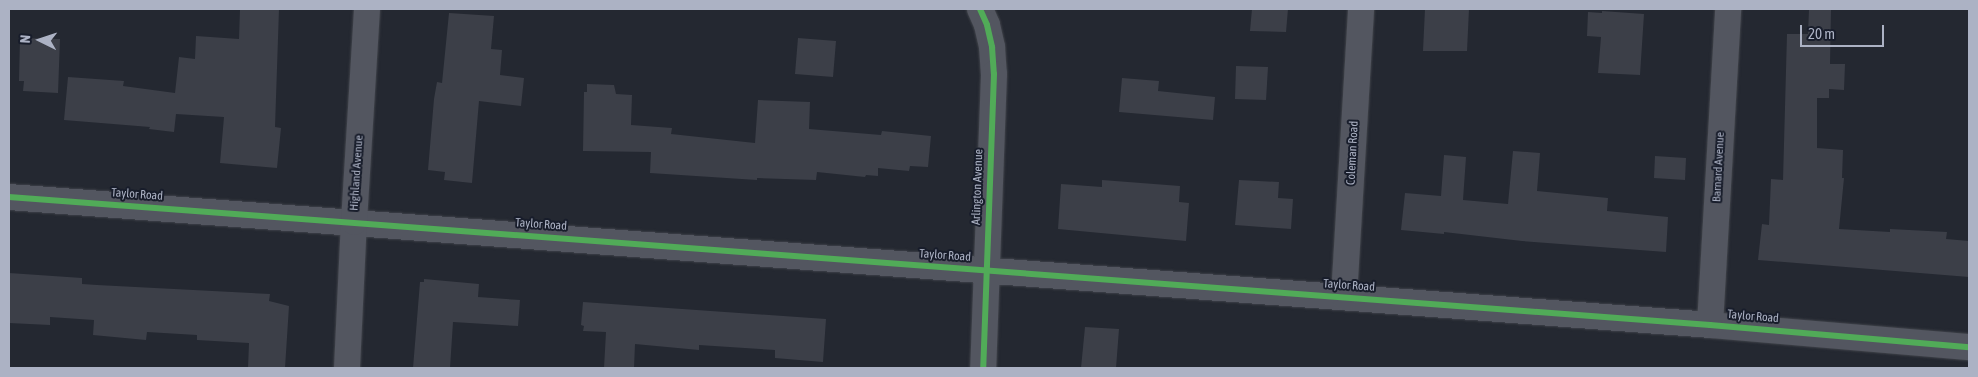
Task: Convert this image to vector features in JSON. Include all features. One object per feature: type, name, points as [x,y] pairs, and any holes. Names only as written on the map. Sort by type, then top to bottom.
[{"type":"street","name":"Highland Avenue","points":[[348,368],[354,222],[367,9]]},
{"type":"street","name":"Arlington Avenue","points":[[980,9],[987,25],[992,47],[994,74],[983,368]]},
{"type":"street","name":"Coleman Road","points":[[1344,297],[1361,9]]},
{"type":"street","name":"Barnard Avenue","points":[[1710,325],[1728,9]]},
{"type":"street","name":"Taylor Road","points":[[9,197],[1969,346]]},
{"type":"building","points":[[240,9],[279,9],[275,127],[281,128],[277,168],[220,163],[224,117],[176,114],[174,132],[149,129],[150,127],[64,120],[68,77],[124,81],[123,86],[175,93],[179,57],[195,59],[196,36],[239,39]]},
{"type":"building","points":[[1252,9],[1288,9],[1286,32],[1250,31]]},
{"type":"building","points":[[1425,9],[1469,9],[1467,51],[1423,51]]},
{"type":"building","points":[[1809,9],[1831,9],[1830,64],[1845,64],[1844,90],[1829,89],[1829,98],[1817,98],[1817,148],[1843,150],[1842,178],[1844,178],[1839,229],[1890,232],[1890,229],[1947,232],[1946,239],[1969,241],[1969,277],[1758,260],[1762,224],[1769,225],[1771,179],[1783,180],[1787,34],[1808,34]]},
{"type":"building","points":[[1602,11],[1644,14],[1640,75],[1598,73],[1601,37],[1587,36],[1588,12],[1602,13]]},
{"type":"building","points":[[449,13],[494,16],[491,49],[502,50],[500,75],[524,78],[521,106],[479,101],[472,183],[444,180],[445,172],[428,170],[434,99],[437,82],[442,83]]},
{"type":"building","points":[[20,38],[60,39],[58,93],[23,91],[24,81],[19,81]]},
{"type":"building","points":[[798,38],[836,41],[833,77],[795,74]]},
{"type":"building","points":[[1236,66],[1268,67],[1266,100],[1235,99]]},
{"type":"building","points":[[1122,78],[1159,81],[1158,91],[1215,97],[1213,120],[1119,112]]},
{"type":"building","points":[[587,84],[614,85],[616,94],[632,95],[631,125],[672,128],[671,134],[755,143],[758,100],[810,102],[809,129],[881,135],[882,131],[931,136],[928,167],[910,166],[909,171],[878,168],[878,176],[866,175],[865,177],[817,172],[816,180],[757,178],[757,180],[650,173],[651,152],[583,151],[584,92],[587,92]]},
{"type":"building","points":[[1513,151],[1540,153],[1537,191],[1608,198],[1607,211],[1668,217],[1666,252],[1522,241],[1444,232],[1444,234],[1401,230],[1405,193],[1441,196],[1444,155],[1466,157],[1463,200],[1508,204]]},
{"type":"building","points":[[1655,156],[1686,158],[1685,180],[1654,178]]},
{"type":"building","points":[[1102,180],[1180,186],[1179,202],[1189,203],[1186,241],[1058,229],[1061,184],[1102,187]]},
{"type":"building","points":[[1239,180],[1279,182],[1278,198],[1293,199],[1291,229],[1235,225]]},
{"type":"building","points":[[9,273],[82,278],[82,284],[270,294],[269,301],[289,306],[285,368],[248,368],[249,343],[197,340],[197,335],[147,332],[146,340],[93,335],[94,320],[50,317],[50,325],[9,323]]},
{"type":"building","points":[[424,279],[479,284],[478,297],[520,300],[518,326],[453,322],[450,368],[413,368],[420,282],[424,282]]},
{"type":"building","points":[[583,302],[826,319],[823,362],[775,358],[775,350],[699,345],[699,350],[635,344],[634,368],[604,368],[606,332],[583,331],[584,326],[581,325]]},
{"type":"building","points":[[1085,327],[1119,329],[1116,368],[1081,368]]},
{"type":"cycle path","points":[[980,9],[987,25],[992,47],[994,74],[983,368]]},
{"type":"cycle path","points":[[9,197],[1710,325],[1969,347]]}]
